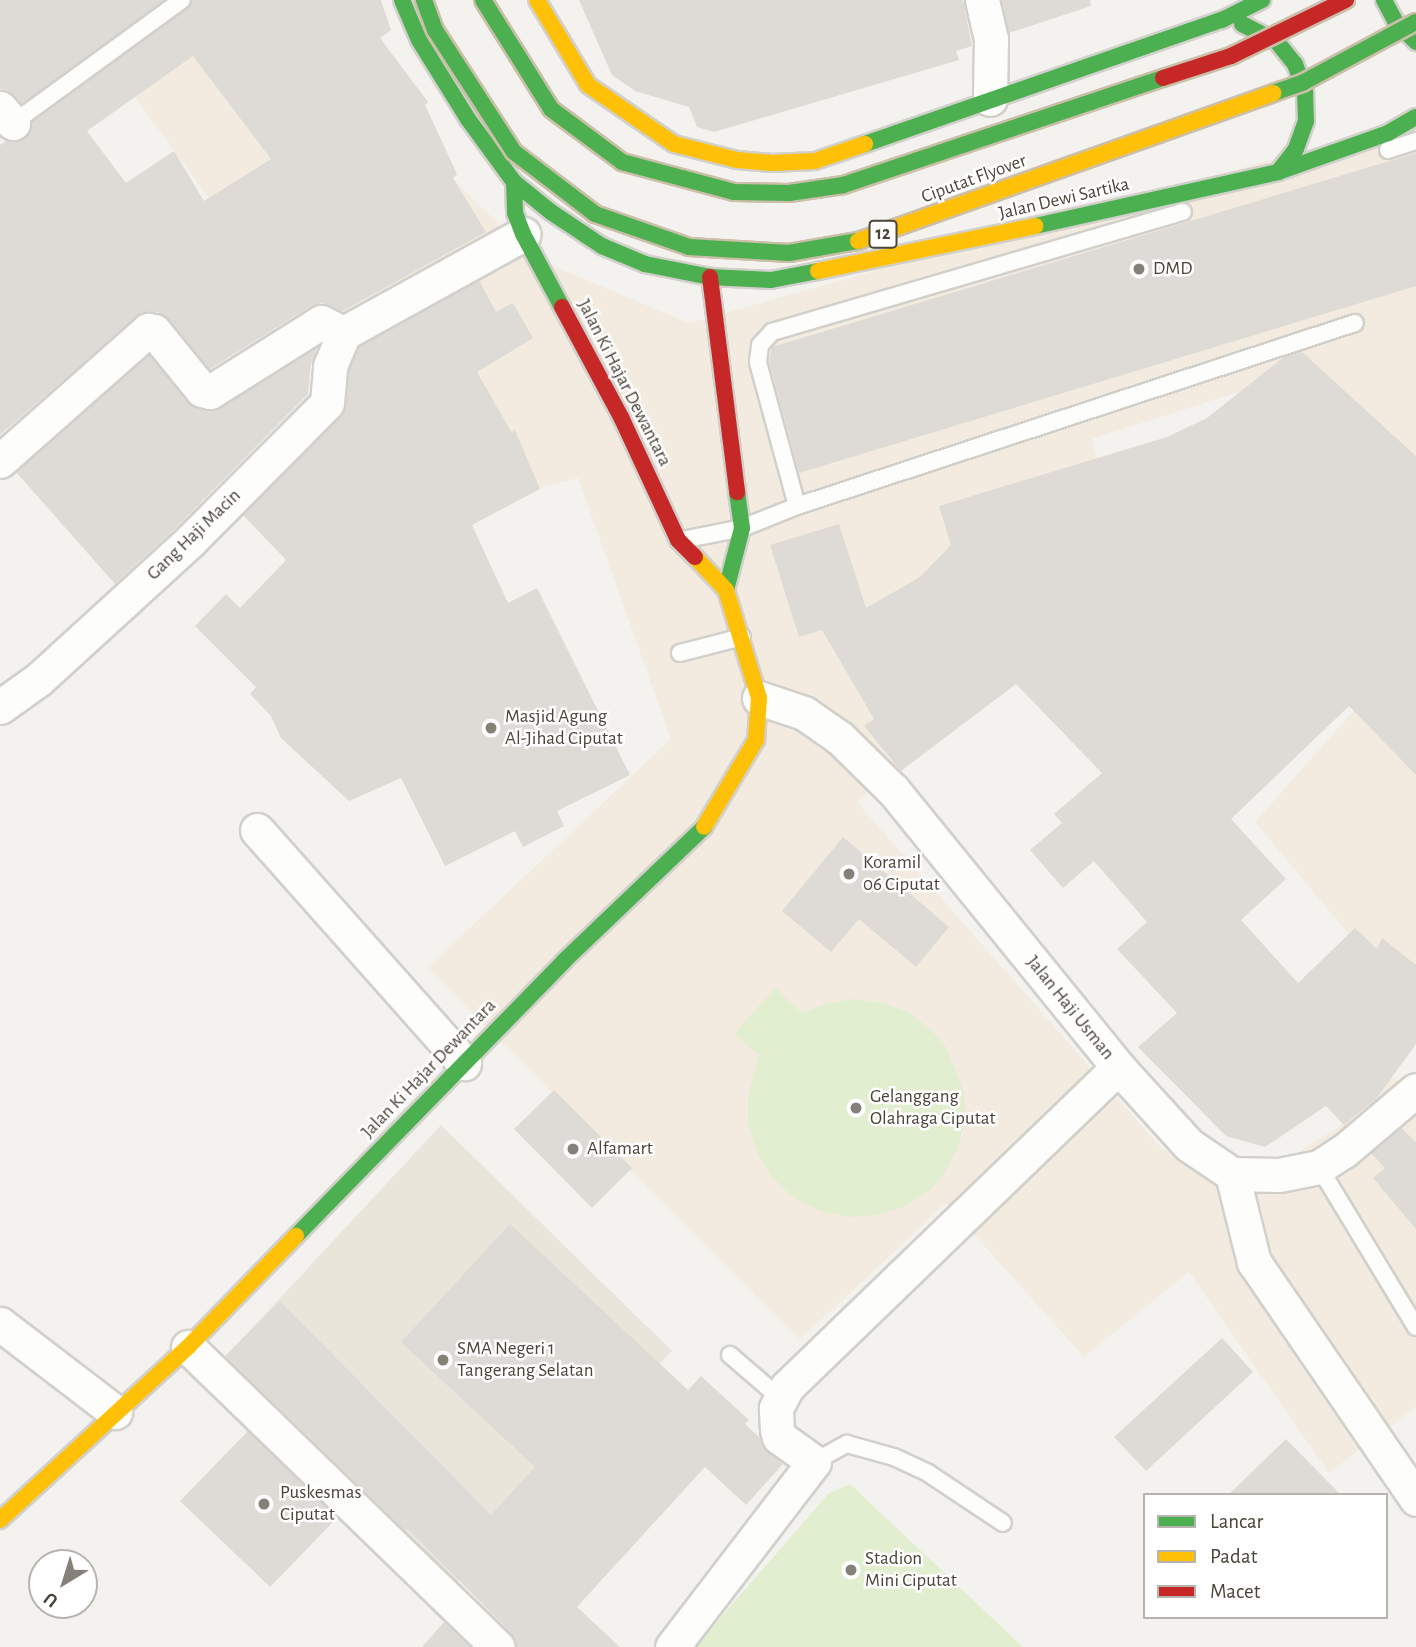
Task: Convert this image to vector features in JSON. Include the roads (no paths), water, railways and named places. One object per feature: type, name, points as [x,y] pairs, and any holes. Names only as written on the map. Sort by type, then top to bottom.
[{"type":"main road","points":[[402,0],[426,51],[468,119],[514,183]]},
{"type":"main road","name":"Ciputat Flyover","points":[[424,0],[435,30],[514,152],[595,214],[689,247],[789,253],[877,236],[1289,87],[1416,22]]},
{"type":"main road","name":"Ciputat Flyover","points":[[483,0],[551,109],[622,162],[734,192],[789,193],[843,185],[1231,56],[1346,0]]},
{"type":"main road","points":[[537,0],[588,85],[674,145],[737,160],[815,161],[1223,20],[1262,0]]},
{"type":"main road","points":[[1384,0],[1395,21],[1416,42]]},
{"type":"main road","points":[[1223,20],[1251,26],[1277,41],[1295,65],[1302,83],[1306,121],[1296,149],[1278,172]]},
{"type":"main road","name":"Jalan Dewi Sartika","points":[[514,183],[602,246],[645,264],[710,277],[771,280],[948,246],[1278,172],[1388,133],[1416,117]]},
{"type":"main road","name":"Jalan Ki Hajar Dewantara","points":[[0,1520],[188,1347],[564,961],[708,823],[756,740],[759,698],[743,636],[726,590],[678,540],[621,417],[523,234],[515,213],[514,183]]},
{"type":"main road","points":[[710,277],[742,528],[726,590]]},
{"type":"street","points":[[982,0],[991,39],[990,99]]},
{"type":"street","points":[[0,461],[148,330],[153,331],[202,390],[210,391],[321,322],[344,333],[523,234]]},
{"type":"street","name":"Gang Haji Macin","points":[[0,707],[39,679],[190,541],[327,403],[330,366],[344,333]]},
{"type":"street","name":"Jalan Haji Usman","points":[[759,698],[804,713],[840,738],[892,790],[1118,1067],[1189,1145],[1233,1174]]},
{"type":"street","points":[[257,830],[464,1063]]},
{"type":"street","points":[[672,1647],[814,1462],[779,1437],[775,1420],[779,1398],[787,1387],[1118,1067]]},
{"type":"street","points":[[1416,1090],[1344,1151],[1319,1167],[1279,1175],[1233,1174],[1254,1262],[1416,1499]]},
{"type":"street","points":[[0,1324],[115,1412]]},
{"type":"street","points":[[188,1347],[498,1647]]},
{"type":"lane","points":[[4,122],[182,0]]},
{"type":"lane","points":[[797,506],[758,362],[760,345],[772,332],[1343,165],[1416,141]]},
{"type":"lane","points":[[678,540],[742,528],[797,506],[1355,323]]},
{"type":"lane","points":[[680,653],[743,636]]},
{"type":"lane","points":[[1319,1167],[1416,1327]]},
{"type":"lane","points":[[730,1355],[779,1398]]},
{"type":"lane","points":[[814,1462],[847,1444],[894,1457],[928,1473],[1003,1523]]},
{"type":"place","name":"DMD","points":[[1139,269]]},
{"type":"place","name":"Masjid Agung Al-Jihad Ciputat","points":[[491,728]]},
{"type":"place","name":"Koramil 06 Ciputat","points":[[849,874]]},
{"type":"place","name":"Gelanggang Olahraga Ciputat","points":[[856,1108]]},
{"type":"place","name":"Alfamart","points":[[573,1149]]},
{"type":"place","name":"SMA Negeri 1 Tangerang Selatan","points":[[443,1360]]},
{"type":"place","name":"Puskesmas Ciputat","points":[[264,1504]]},
{"type":"place","name":"Stadion Mini Ciputat","points":[[851,1570]]}]
